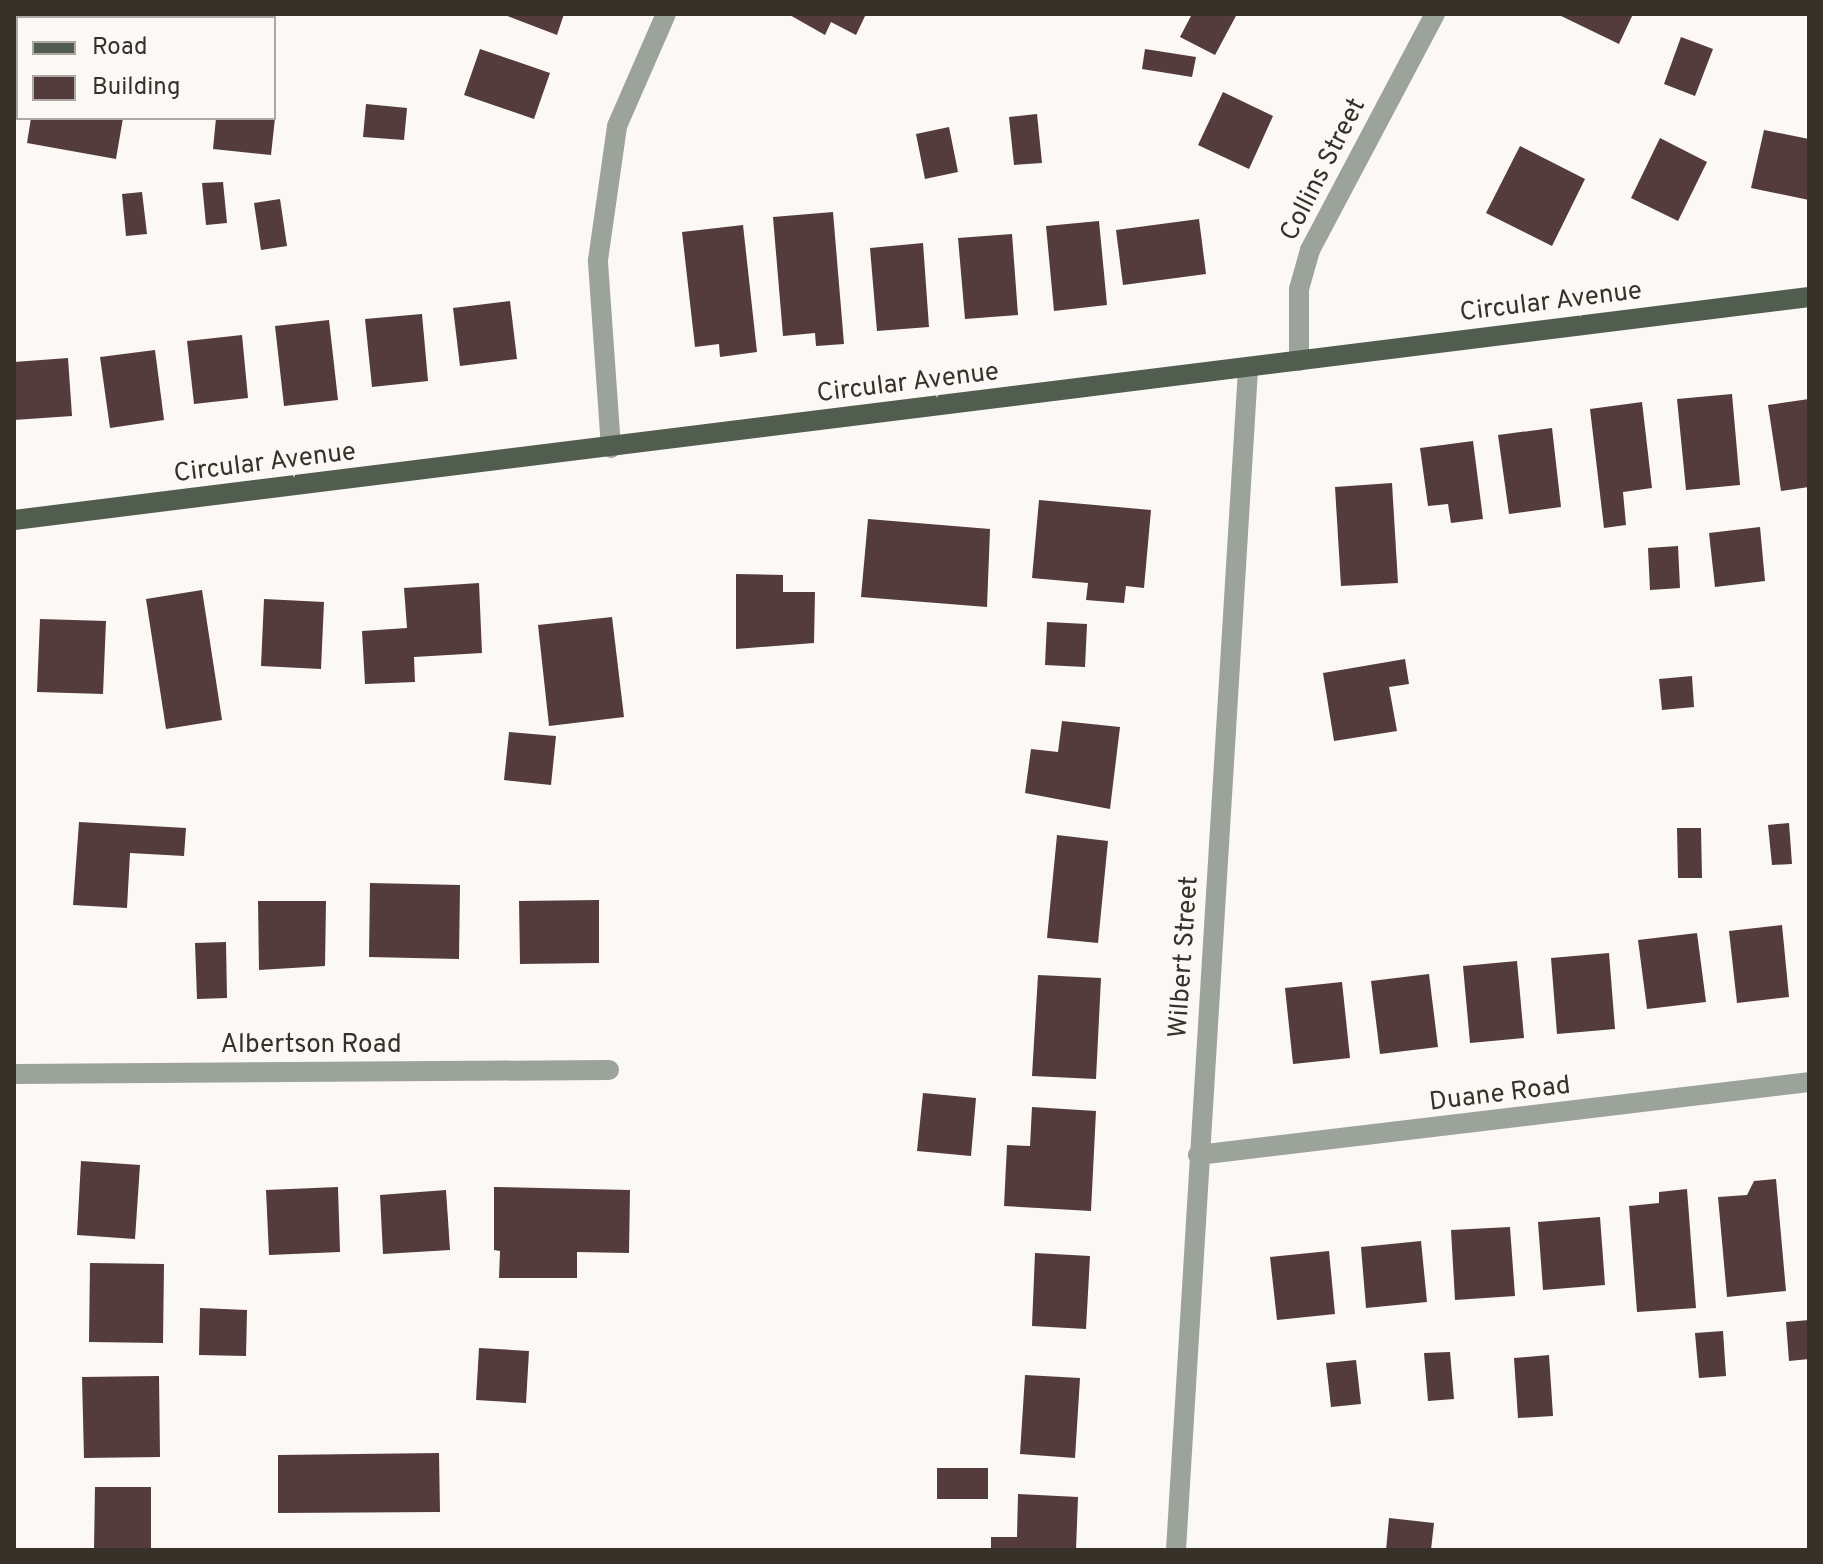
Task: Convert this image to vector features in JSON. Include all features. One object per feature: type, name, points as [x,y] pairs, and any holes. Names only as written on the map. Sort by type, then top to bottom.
[{"type":"main road","name":"Circular Avenue","points":[[14,520],[1809,297]]},
{"type":"street","points":[[611,448],[598,260],[617,126],[666,14]]},
{"type":"street","name":"Collins Street","points":[[1299,361],[1299,289],[1310,250],[1435,14]]},
{"type":"street","name":"Wilbert Street","points":[[1176,1550],[1248,368]]},
{"type":"street","name":"Albertson Road","points":[[14,1074],[609,1070]]},
{"type":"street","name":"Duane Road","points":[[1198,1155],[1809,1082]]},
{"type":"building","points":[[52,14],[131,14],[92,16]]},
{"type":"building","points":[[502,14],[564,14],[557,35]]},
{"type":"building","points":[[788,14],[866,14],[856,35],[831,22],[825,35]]},
{"type":"building","points":[[1192,14],[1237,14],[1215,55],[1180,37]]},
{"type":"building","points":[[1557,14],[1633,14],[1619,44]]},
{"type":"building","points":[[1681,37],[1713,49],[1695,96],[1664,84]]},
{"type":"building","points":[[480,49],[550,73],[534,119],[464,95]]},
{"type":"building","points":[[1145,49],[1196,57],[1192,77],[1142,69]]},
{"type":"building","points":[[1223,92],[1273,116],[1249,169],[1198,145]]},
{"type":"building","points":[[366,104],[407,108],[404,140],[363,137]]},
{"type":"building","points":[[1037,114],[1042,163],[1014,165],[1009,117]]},
{"type":"building","points":[[31,120],[123,120],[116,159],[27,143]]},
{"type":"building","points":[[216,120],[275,120],[271,155],[213,149]]},
{"type":"building","points":[[949,127],[958,172],[925,179],[916,134]]},
{"type":"building","points":[[1764,130],[1809,139],[1809,200],[1751,188]]},
{"type":"building","points":[[1660,138],[1707,162],[1678,221],[1631,198]]},
{"type":"building","points":[[1520,146],[1585,179],[1552,246],[1486,213]]},
{"type":"building","points":[[223,182],[227,223],[206,225],[202,183]]},
{"type":"building","points":[[142,192],[147,234],[126,236],[122,194]]},
{"type":"building","points":[[280,199],[287,246],[261,250],[254,203]]},
{"type":"building","points":[[833,212],[844,344],[816,346],[815,333],[783,336],[773,217]]},
{"type":"building","points":[[1199,219],[1206,274],[1123,285],[1116,230]]},
{"type":"building","points":[[1099,221],[1107,305],[1054,311],[1046,226]]},
{"type":"building","points":[[743,225],[757,352],[720,357],[719,344],[695,347],[682,232]]},
{"type":"building","points":[[1012,234],[1018,315],[965,319],[958,238]]},
{"type":"building","points":[[923,243],[929,327],[877,331],[870,248]]},
{"type":"building","points":[[510,301],[517,359],[460,366],[453,308]]},
{"type":"building","points":[[422,314],[428,381],[372,387],[365,319]]},
{"type":"building","points":[[329,320],[338,400],[284,406],[275,326]]},
{"type":"building","points":[[242,335],[248,398],[194,404],[187,341]]},
{"type":"building","points":[[155,350],[164,420],[110,428],[100,357]]},
{"type":"building","points":[[68,358],[72,416],[14,420],[14,362]]},
{"type":"building","points":[[1732,394],[1740,485],[1686,490],[1677,399]]},
{"type":"building","points":[[1809,399],[1809,487],[1781,491],[1768,405]]},
{"type":"building","points":[[1642,402],[1652,488],[1623,492],[1626,525],[1604,528],[1590,409]]},
{"type":"building","points":[[1552,428],[1561,507],[1509,514],[1498,435]]},
{"type":"building","points":[[1473,441],[1483,519],[1451,523],[1448,504],[1428,506],[1420,448]]},
{"type":"building","points":[[1392,483],[1398,583],[1341,586],[1335,487]]},
{"type":"building","points":[[1039,500],[1151,510],[1144,588],[1126,586],[1124,603],[1086,600],[1088,583],[1032,578]]},
{"type":"building","points":[[868,519],[990,529],[987,607],[861,597]]},
{"type":"building","points":[[1760,527],[1765,581],[1715,587],[1709,533]]},
{"type":"building","points":[[1678,546],[1680,588],[1650,590],[1648,548]]},
{"type":"building","points":[[736,574],[783,575],[783,592],[815,592],[814,643],[736,649]]},
{"type":"building","points":[[479,583],[482,653],[414,657],[415,682],[365,684],[362,631],[407,628],[404,588]]},
{"type":"building","points":[[202,590],[222,720],[166,729],[146,599]]},
{"type":"building","points":[[264,599],[324,602],[321,669],[261,666]]},
{"type":"building","points":[[612,617],[624,717],[549,726],[538,625]]},
{"type":"building","points":[[40,619],[106,621],[103,694],[37,692]]},
{"type":"building","points":[[1047,622],[1087,624],[1085,667],[1045,665]]},
{"type":"building","points":[[1405,659],[1409,684],[1389,687],[1397,731],[1334,741],[1323,673]]},
{"type":"building","points":[[1692,676],[1694,707],[1662,710],[1659,679]]},
{"type":"building","points":[[1062,721],[1120,727],[1110,809],[1025,793],[1031,749],[1058,752]]},
{"type":"building","points":[[509,732],[556,736],[551,785],[504,780]]},
{"type":"building","points":[[79,822],[186,828],[184,856],[130,853],[127,908],[73,905]]},
{"type":"building","points":[[1789,823],[1792,864],[1772,865],[1768,825]]},
{"type":"building","points":[[1677,828],[1701,828],[1702,878],[1678,878]]},
{"type":"building","points":[[1057,835],[1108,841],[1098,943],[1047,938]]},
{"type":"building","points":[[370,883],[460,885],[459,959],[369,957]]},
{"type":"building","points":[[599,900],[599,963],[520,964],[519,901]]},
{"type":"building","points":[[258,901],[326,901],[325,966],[259,970]]},
{"type":"building","points":[[1782,925],[1789,997],[1737,1003],[1729,931]]},
{"type":"building","points":[[1697,933],[1706,1002],[1647,1009],[1638,940]]},
{"type":"building","points":[[226,942],[227,998],[197,999],[195,943]]},
{"type":"building","points":[[1609,953],[1615,1029],[1557,1034],[1551,958]]},
{"type":"building","points":[[1517,961],[1524,1038],[1470,1043],[1463,966]]},
{"type":"building","points":[[1429,974],[1438,1047],[1380,1054],[1371,981]]},
{"type":"building","points":[[1038,975],[1101,978],[1096,1079],[1032,1076]]},
{"type":"building","points":[[1342,982],[1350,1058],[1293,1064],[1285,988]]},
{"type":"building","points":[[923,1093],[976,1098],[971,1156],[917,1151]]},
{"type":"building","points":[[1032,1107],[1096,1111],[1091,1211],[1004,1206],[1007,1145],[1030,1146]]},
{"type":"building","points":[[81,1161],[140,1165],[135,1239],[77,1235]]},
{"type":"building","points":[[1776,1179],[1786,1291],[1727,1297],[1718,1197],[1747,1195],[1754,1181]]},
{"type":"building","points":[[338,1187],[340,1252],[269,1255],[266,1190]]},
{"type":"building","points":[[494,1187],[630,1190],[629,1253],[577,1252],[577,1278],[499,1278],[500,1251],[494,1250]]},
{"type":"building","points":[[1687,1189],[1696,1308],[1637,1312],[1629,1206],[1659,1203],[1659,1192]]},
{"type":"building","points":[[446,1190],[450,1250],[383,1254],[380,1195]]},
{"type":"building","points":[[1600,1217],[1605,1285],[1543,1290],[1538,1222]]},
{"type":"building","points":[[1510,1227],[1515,1296],[1455,1300],[1451,1230]]},
{"type":"building","points":[[1421,1241],[1427,1302],[1366,1308],[1361,1247]]},
{"type":"building","points":[[1329,1251],[1335,1314],[1277,1320],[1270,1257]]},
{"type":"building","points":[[1035,1253],[1090,1256],[1086,1329],[1032,1326]]},
{"type":"building","points":[[90,1263],[164,1264],[163,1343],[89,1342]]},
{"type":"building","points":[[200,1308],[247,1310],[246,1356],[199,1355]]},
{"type":"building","points":[[1809,1320],[1809,1359],[1789,1361],[1786,1322]]},
{"type":"building","points":[[1723,1331],[1726,1376],[1699,1378],[1695,1333]]},
{"type":"building","points":[[479,1348],[529,1351],[526,1403],[476,1400]]},
{"type":"building","points":[[1450,1352],[1454,1399],[1428,1401],[1424,1353]]},
{"type":"building","points":[[1549,1355],[1553,1416],[1518,1418],[1514,1358]]},
{"type":"building","points":[[1356,1360],[1361,1404],[1331,1407],[1326,1363]]},
{"type":"building","points":[[1025,1375],[1080,1378],[1075,1458],[1020,1454]]},
{"type":"building","points":[[159,1376],[160,1457],[84,1458],[82,1377]]},
{"type":"building","points":[[439,1453],[440,1512],[278,1513],[278,1455]]},
{"type":"building","points":[[937,1468],[988,1468],[988,1499],[937,1499]]},
{"type":"building","points":[[95,1487],[151,1487],[151,1550],[94,1550]]},
{"type":"building","points":[[1018,1494],[1078,1497],[1076,1550],[991,1550],[991,1537],[1017,1537]]},
{"type":"building","points":[[1389,1518],[1434,1523],[1431,1550],[1386,1550]]}]
